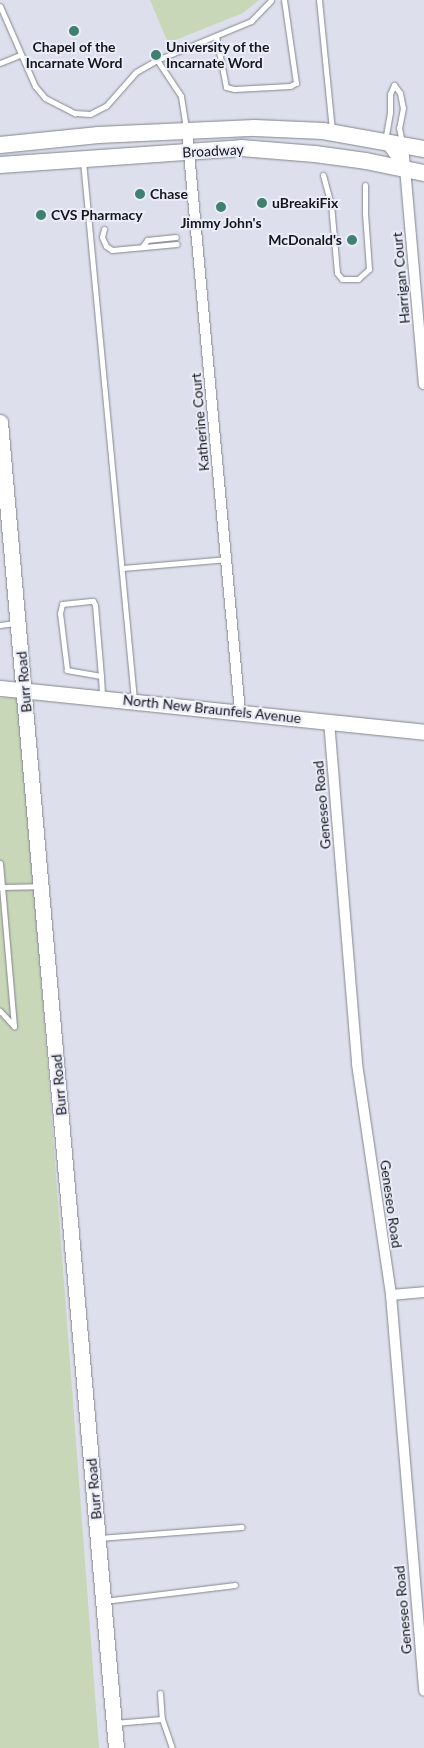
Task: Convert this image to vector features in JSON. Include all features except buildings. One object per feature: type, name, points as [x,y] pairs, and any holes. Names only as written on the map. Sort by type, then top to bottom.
[{"type":"main road","name":"Broadway","points":[[0,145],[98,135],[255,128],[332,133],[424,149]]},
{"type":"main road","name":"Broadway","points":[[0,165],[241,148],[366,161],[424,173]]},
{"type":"street","name":"Katherine Court","points":[[187,131],[240,712]]},
{"type":"street","points":[[385,141],[405,168]]},
{"type":"street","name":"Harrigan Court","points":[[403,145],[424,384]]},
{"type":"street","name":"Burr Road","points":[[0,422],[6,536],[18,623],[42,886],[116,1748]]},
{"type":"street","name":"North New Braunfels Avenue","points":[[0,688],[424,732]]},
{"type":"street","name":"Geneseo Road","points":[[328,721],[357,1064],[391,1295],[424,1692]]},
{"type":"street","points":[[391,1295],[424,1292]]},
{"type":"lane","points":[[0,6],[20,55],[36,86],[45,98],[75,113],[90,114],[106,106],[136,72],[157,60],[251,21],[271,0]]},
{"type":"lane","points":[[216,36],[226,87],[234,89],[290,86],[296,83],[284,0]]},
{"type":"lane","points":[[319,0],[332,133]]},
{"type":"lane","points":[[0,23],[6,20]]},
{"type":"lane","points":[[0,63],[20,55]]},
{"type":"lane","points":[[157,60],[181,96],[187,131]]},
{"type":"lane","points":[[385,141],[390,112],[390,94],[394,84],[402,100],[403,108],[399,128],[403,145]]},
{"type":"lane","points":[[83,160],[134,701]]},
{"type":"lane","points":[[323,175],[331,204],[337,273],[342,279],[358,279],[369,269],[364,213],[365,185]]},
{"type":"lane","points":[[104,229],[102,237],[106,246],[112,250],[176,244]]},
{"type":"lane","points":[[142,247],[147,240],[176,238]]},
{"type":"lane","points":[[122,568],[226,559]]},
{"type":"lane","points":[[101,676],[67,670],[60,613],[62,604],[93,601],[96,605],[101,676],[102,698]]},
{"type":"lane","points":[[0,625],[18,623]]},
{"type":"lane","points":[[0,863],[14,1026],[0,1011]]},
{"type":"lane","points":[[1,887],[42,886]]},
{"type":"lane","points":[[98,1538],[242,1527]]},
{"type":"lane","points":[[104,1602],[235,1584]]},
{"type":"lane","points":[[160,1692],[162,1719],[172,1748]]},
{"type":"lane","points":[[114,1723],[162,1719]]},
{"type":"green space","points":[[150,0],[259,0],[243,13],[168,43]]},
{"type":"green space","points":[[20,697],[99,1748],[0,1748],[0,698]]},
{"type":"place","name":"Chapel of the Incarnate Word","points":[[74,31]]},
{"type":"place","name":"University of the Incarnate Word","points":[[156,55]]},
{"type":"place","name":"Chase","points":[[140,194]]},
{"type":"place","name":"uBreakiFix","points":[[262,203]]},
{"type":"place","name":"Jimmy John's","points":[[221,207]]},
{"type":"place","name":"CVS Pharmacy","points":[[41,215]]},
{"type":"place","name":"McDonald's","points":[[352,240]]}]
